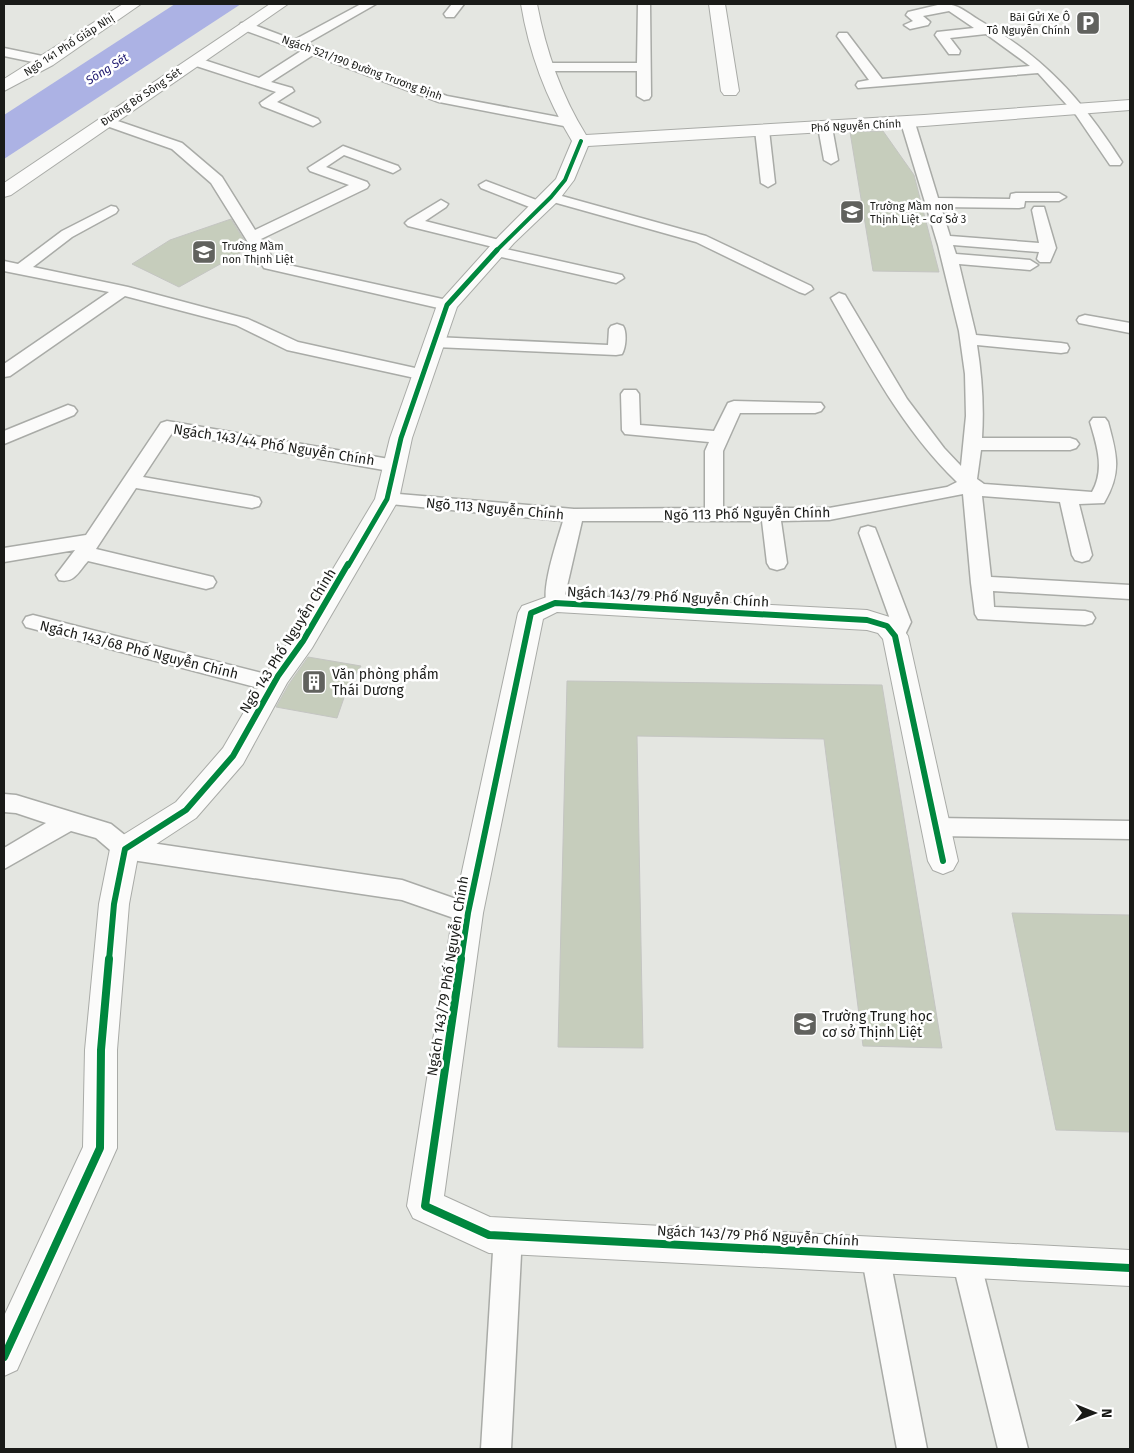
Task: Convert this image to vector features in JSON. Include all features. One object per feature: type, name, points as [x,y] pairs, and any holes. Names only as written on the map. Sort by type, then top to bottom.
[{"type":"street","name":"Ngõ 141 Phố Giáp Nhị","points":[[4,86],[47,61],[133,4]]},
{"type":"street","name":"Đường Bờ Sông Sét","points":[[4,191],[280,4]]},
{"type":"street","points":[[529,4],[546,67],[575,132]]},
{"type":"street","points":[[717,4],[730,91]]},
{"type":"street","name":"Phố Nguyễn Chính","points":[[575,132],[762,130],[908,123],[1130,105]]},
{"type":"street","name":"Ngõ 143 Phố Nguyễn Chính","points":[[125,849],[186,810],[233,756],[274,684],[322,610],[387,499],[401,438],[424,375],[446,305],[499,248],[547,202],[565,180],[575,132]]},
{"type":"street","name":"Ngách 143/79 Phố Nguyễn Chính","points":[[895,636],[887,626],[867,620],[555,603],[531,613],[468,913],[425,1206],[489,1235],[1130,1268]]},
{"type":"street","points":[[895,636],[943,861]]},
{"type":"street","points":[[4,1357],[100,1148],[101,1050],[114,904],[125,849]]},
{"type":"lane","points":[[296,44],[370,4]]},
{"type":"lane","points":[[644,4],[644,96]]},
{"type":"lane","points":[[910,25],[924,22],[912,15],[950,5],[1009,43],[1056,80],[1115,162]]},
{"type":"lane","name":"Ngách 521/190 Đường Trương Định","points":[[245,26],[444,99],[575,132]]},
{"type":"lane","points":[[954,51],[941,35],[987,30]]},
{"type":"lane","points":[[843,36],[878,83]]},
{"type":"lane","points":[[260,83],[312,50]]},
{"type":"lane","points":[[4,52],[47,61]]},
{"type":"lane","points":[[195,61],[287,92],[267,103],[313,122]]},
{"type":"lane","points":[[546,67],[644,67]]},
{"type":"lane","points":[[863,85],[1041,69]]},
{"type":"lane","points":[[106,121],[177,146],[217,180],[269,265],[446,305]]},
{"type":"lane","points":[[908,123],[943,240],[968,339],[975,389],[974,444],[967,482],[974,499],[985,614],[1085,618]]},
{"type":"lane","points":[[825,127],[831,160]]},
{"type":"lane","points":[[762,130],[768,182]]},
{"type":"lane","points":[[251,238],[362,185],[316,168],[343,150],[394,169]]},
{"type":"lane","points":[[486,185],[547,202],[701,239],[805,289]]},
{"type":"lane","points":[[931,202],[1019,204],[1016,197],[1059,196]]},
{"type":"lane","points":[[441,204],[413,224],[616,278]]},
{"type":"lane","points":[[21,269],[67,234],[111,210]]},
{"type":"lane","points":[[943,240],[1046,253],[1039,210]]},
{"type":"lane","points":[[948,258],[1030,265]]},
{"type":"lane","points":[[4,266],[122,290],[242,322],[293,346],[424,375]]},
{"type":"lane","points":[[4,372],[122,290]]},
{"type":"lane","points":[[839,298],[911,416],[941,456],[967,482],[979,490],[1097,499],[1104,487],[1110,464],[1099,422]]},
{"type":"lane","points":[[1085,320],[1130,328]]},
{"type":"lane","points":[[435,342],[616,350],[617,329]]},
{"type":"lane","points":[[968,339],[1061,348]]},
{"type":"lane","points":[[630,394],[631,430],[721,437]]},
{"type":"lane","points":[[714,515],[714,451],[734,407],[816,407]]},
{"type":"lane","points":[[4,438],[68,411]]},
{"type":"lane","name":"Ngách 143/44 Phố Nguyễn Chính","points":[[88,547],[167,427],[395,466]]},
{"type":"lane","points":[[974,444],[1070,444]]},
{"type":"lane","points":[[132,481],[252,502]]},
{"type":"lane","name":"Ngõ 113 Phố Nguyễn Chính","points":[[574,515],[829,514],[947,493],[959,490],[967,482]]},
{"type":"lane","points":[[1068,496],[1082,555]]},
{"type":"lane","name":"Ngõ 113 Nguyễn Chính","points":[[387,499],[574,515],[558,578],[555,603]]},
{"type":"lane","points":[[771,515],[777,563]]},
{"type":"lane","points":[[868,533],[901,622],[895,636]]},
{"type":"lane","points":[[4,556],[88,547],[206,582]]},
{"type":"lane","points":[[66,575],[88,547]]},
{"type":"lane","points":[[981,583],[1130,592]]},
{"type":"lane","name":"Ngách 143/68 Phố Nguyễn Chính","points":[[33,622],[274,684]]},
{"type":"lane","points":[[4,803],[16,804],[103,831],[125,849]]},
{"type":"lane","points":[[4,859],[70,820]]},
{"type":"lane","points":[[936,827],[1130,830]]},
{"type":"lane","name":"Ngách 143/79 Phố Nguyễn Chính","points":[[125,849],[402,890],[468,913]]},
{"type":"lane","points":[[496,1449],[508,1235]]},
{"type":"lane","points":[[875,1254],[912,1449]]},
{"type":"lane","points":[[966,1260],[1013,1449]]},
{"type":"water","name":"Sông Sét","points":[[175,4],[241,4],[4,159],[4,115]]},
{"type":"building","points":[[883,131],[914,175],[939,272],[873,271],[850,132]]},
{"type":"building","name":"Trường Mầm non Thịnh Liệt","points":[[231,219],[249,248],[179,287],[132,264],[170,240]]},
{"type":"building","name":"Văn phòng phẩm Thái Dương","points":[[308,657],[361,666],[347,689],[337,718],[276,707]]},
{"type":"building","points":[[567,681],[882,685],[942,1048],[863,1046],[824,739],[637,736],[643,1048],[558,1047]]},
{"type":"building","points":[[1012,913],[1130,915],[1130,1132],[1056,1130]]},
{"type":"cycle path","points":[[4,1357],[100,1148],[101,1050],[114,904],[125,849],[186,810],[233,756],[278,676],[303,641],[387,499],[401,438],[447,305],[507,239],[551,197],[565,180],[581,141]]},
{"type":"cycle path","points":[[943,861],[895,636],[887,626],[867,620],[555,603],[531,613],[468,913],[425,1206],[489,1235],[1130,1268]]},
{"type":"place","name":"Bãi Gửi Xe Ô Tô Nguyễn Chính","points":[[1088,23]]},
{"type":"place","name":"Trường Mầm non Thịnh Liệt - Cơ Sở 3","points":[[852,212]]},
{"type":"place","name":"Trường Mầm non Thịnh Liệt","points":[[204,252]]},
{"type":"place","name":"Văn phòng phẩm Thái Dương","points":[[314,682]]},
{"type":"place","name":"Trường Trung học cơ sở Thịnh Liệt","points":[[805,1024]]}]
